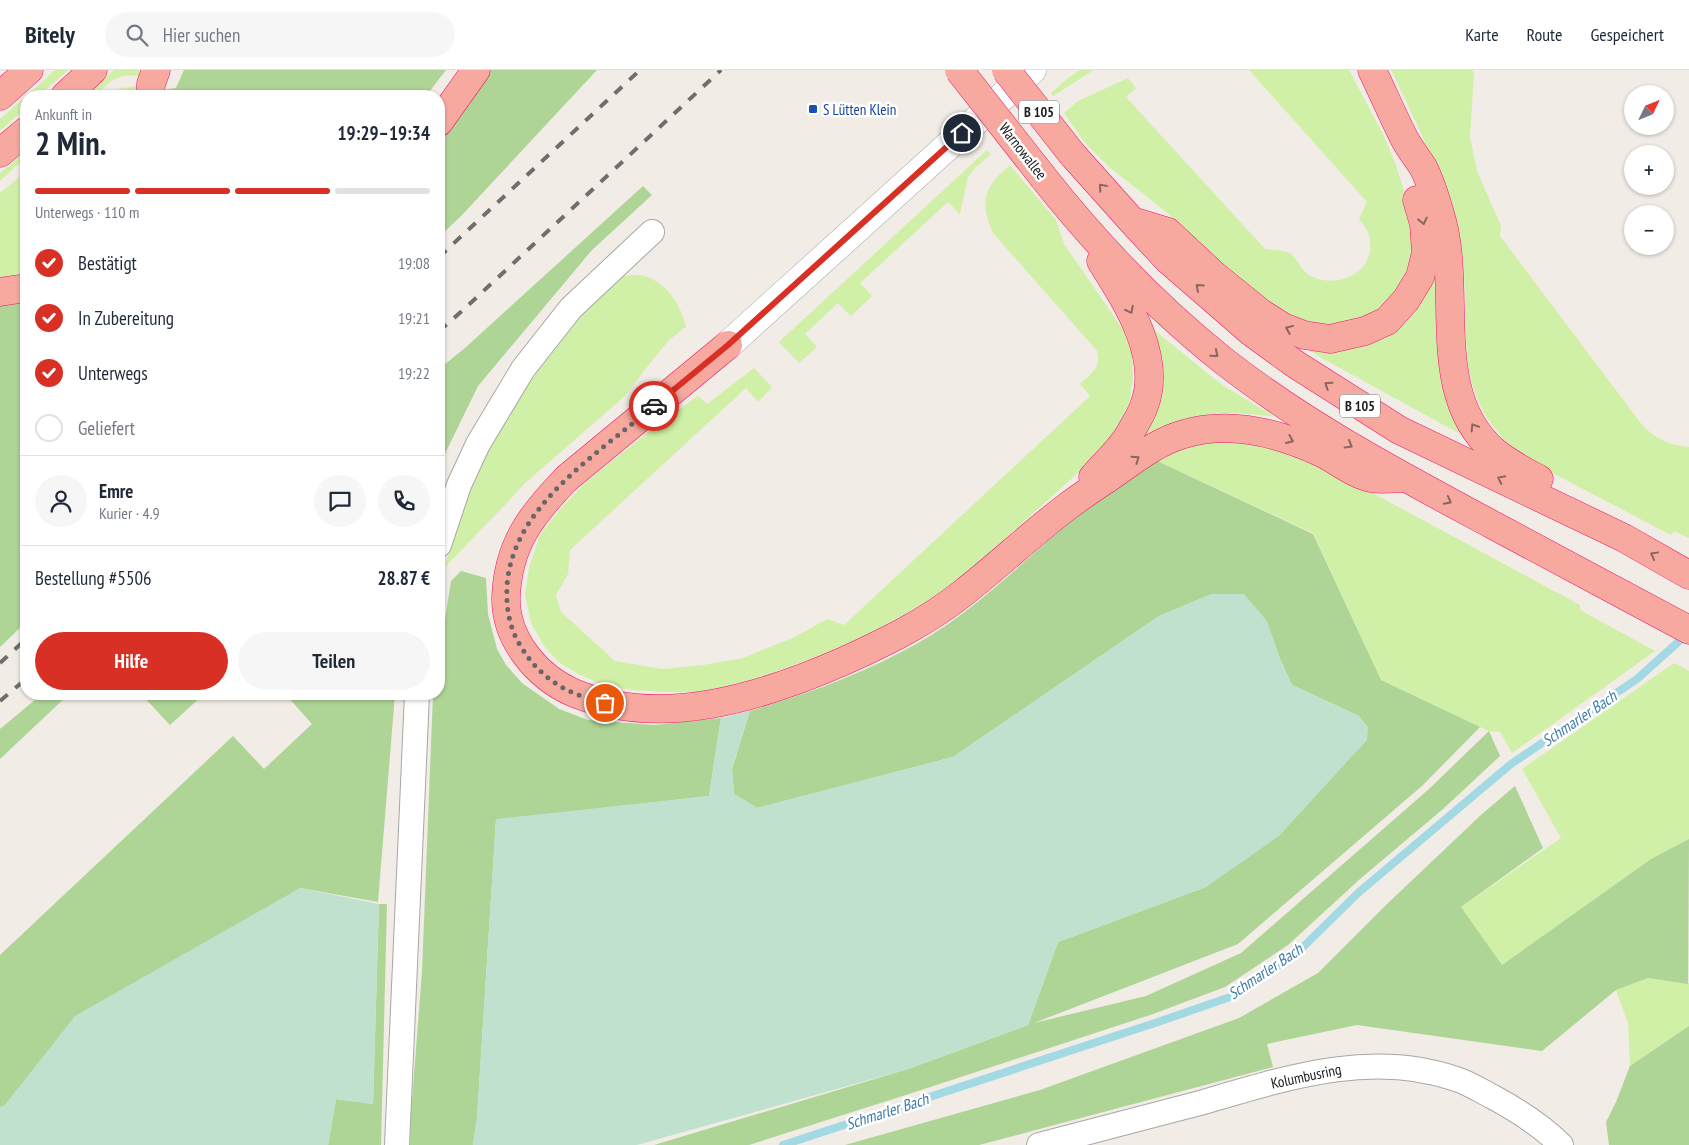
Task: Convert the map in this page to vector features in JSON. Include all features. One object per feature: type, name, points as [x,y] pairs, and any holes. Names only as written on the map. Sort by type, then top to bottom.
[{"type":"highway","points":[[0,96],[29,70]]},
{"type":"highway","points":[[71,90],[93,70]]},
{"type":"highway","points":[[150,90],[156,70]]},
{"type":"highway","points":[[443,90],[458,70]]},
{"type":"highway","points":[[445,114],[476,70]]},
{"type":"highway","name":"Warnowallee","points":[[959,70],[1068,209]]},
{"type":"highway","name":"B 105","points":[[1006,70],[1072,154],[1130,220],[1167,259],[1251,332],[1295,364],[1399,430],[1624,538],[1687,573]]},
{"type":"highway","points":[[1372,70],[1405,139],[1424,169],[1442,223],[1449,269],[1452,365],[1460,396],[1468,416],[1478,433],[1493,450],[1512,464],[1586,504],[1624,538]]},
{"type":"highway","points":[[0,153],[20,136]]},
{"type":"highway","points":[[1130,220],[1168,232],[1214,275],[1261,313],[1283,327],[1304,334],[1330,339],[1365,332],[1387,321],[1406,300],[1420,277],[1426,253],[1424,224],[1409,172],[1405,139]]},
{"type":"highway","points":[[1067,507],[1129,435],[1145,405],[1149,378],[1146,346],[1134,320],[1118,287],[1068,209]]},
{"type":"highway","name":"B 105","points":[[1068,209],[1125,270],[1184,328],[1266,392],[1334,437],[1405,478],[1689,630]]},
{"type":"highway","points":[[0,292],[20,289]]},
{"type":"highway","points":[[728,345],[566,478],[543,502],[529,521],[518,543],[508,572],[506,601],[510,624],[516,639],[536,668],[551,681],[592,700],[617,706],[684,708],[755,694],[819,672],[900,634],[931,615],[961,595],[1067,507],[1148,450],[1183,434],[1221,427],[1278,435],[1322,454],[1366,478],[1405,478]]},
{"type":"street","points":[[728,345],[1032,70]]},
{"type":"street","points":[[445,526],[459,485],[478,444],[523,369],[571,308],[652,232]]},
{"type":"street","points":[[397,1145],[417,700]]},
{"type":"street","name":"Kolumbusring","points":[[1039,1145],[1276,1081],[1321,1071],[1368,1066],[1399,1066],[1457,1079],[1510,1106],[1561,1145]]},
{"type":"green space","points":[[55,70],[68,70],[46,90],[33,90]]},
{"type":"green space","points":[[114,70],[141,70],[139,76],[119,77],[101,90],[92,90]]},
{"type":"green space","points":[[184,70],[446,70],[431,90],[162,90],[176,88]]},
{"type":"green space","points":[[487,70],[597,70],[445,231],[445,130]]},
{"type":"green space","points":[[1080,70],[1094,70],[1053,96],[1051,93]]},
{"type":"green space","points":[[1249,70],[1349,70],[1384,136],[1396,165],[1409,208],[1414,248],[1410,268],[1402,284],[1388,301],[1373,314],[1335,326],[1317,324],[1280,312],[1256,296],[1164,210],[1109,167],[1085,143],[1064,113],[1078,101],[1128,78],[1136,88],[1126,97],[1265,249],[1291,254],[1306,273],[1318,279],[1327,281],[1337,280],[1355,274],[1367,260],[1370,250],[1368,233],[1359,219],[1367,202]]},
{"type":"green space","points":[[1391,70],[1473,70],[1470,137],[1477,171],[1501,226],[1500,236],[1643,426],[1664,441],[1689,447],[1689,538],[1674,531],[1671,535],[1539,466],[1507,441],[1486,415],[1474,388],[1468,359],[1463,263],[1456,219],[1419,128]]},
{"type":"green space","points":[[137,86],[136,90],[117,90]]},
{"type":"green space","points":[[20,101],[20,113],[0,131],[0,119]]},
{"type":"green space","points":[[987,150],[991,154],[968,177],[960,214],[948,202],[860,283],[872,296],[851,316],[838,303],[805,334],[817,347],[799,363],[779,342]]},
{"type":"green space","points":[[20,156],[20,163],[0,181],[0,173]]},
{"type":"green space","points":[[1010,165],[1056,220],[1064,244],[1124,331],[1132,351],[1133,379],[1129,404],[1122,423],[1106,445],[1087,465],[970,570],[929,600],[879,629],[835,650],[745,682],[699,692],[632,690],[601,684],[578,674],[560,663],[544,646],[531,623],[525,595],[529,567],[540,535],[560,509],[586,482],[657,425],[698,396],[707,404],[754,368],[772,387],[758,402],[746,388],[570,550],[568,574],[556,595],[561,612],[615,661],[663,669],[703,665],[743,658],[795,637],[827,619],[844,625],[1090,396],[1080,384],[1097,366],[1097,351],[993,233],[989,222],[985,203],[986,195],[994,180]]},
{"type":"green space","points":[[20,177],[20,277],[0,281],[0,193]]},
{"type":"green space","points":[[643,186],[652,195],[592,250],[478,386],[445,454],[445,364]]},
{"type":"green space","points":[[1440,264],[1462,421],[1462,435],[1318,356],[1304,345],[1354,348],[1386,338],[1399,330],[1419,308]]},
{"type":"green space","points":[[632,275],[648,277],[662,285],[677,304],[686,327],[669,340],[625,396],[524,484],[445,567],[465,496],[490,447],[519,397],[553,349],[588,308],[619,277]]},
{"type":"green space","points":[[20,297],[20,628],[0,647],[0,301]]},
{"type":"green space","points":[[1154,330],[1221,384],[1275,417],[1240,414],[1205,415],[1168,427],[1145,439],[1143,436],[1157,409],[1164,384],[1162,359]]},
{"type":"green space","points":[[1246,438],[1306,457],[1580,605],[1580,610],[1655,651],[1512,753],[1500,732],[1489,731],[1381,680],[1313,533],[1153,459],[1181,444]]},
{"type":"green space","points":[[1153,459],[1313,534],[1381,680],[1480,727],[1423,785],[1238,944],[1034,1023],[1146,996],[1241,953],[1429,789],[1489,731],[1500,756],[1443,809],[1360,879],[1288,945],[1225,987],[1153,1014],[749,1145],[654,1145],[908,1069],[1028,1025],[1058,942],[1206,887],[1359,716],[1292,685],[1281,661],[1212,594],[1159,616],[953,757],[757,808],[734,794],[732,769],[750,711],[814,690],[857,673],[918,643],[982,599],[1089,506]]},
{"type":"green space","points":[[461,571],[486,578],[488,614],[497,649],[506,665],[522,683],[559,709],[588,720],[655,725],[721,718],[709,796],[496,820],[477,1118],[473,1145],[410,1145],[422,972],[433,700],[445,700],[445,620],[451,581]]},
{"type":"green space","points":[[1212,594],[1244,594],[1267,621],[1281,661],[1292,685],[1359,716],[1368,727],[1367,740],[1279,836],[1206,887],[1058,942],[1028,1025],[908,1069],[637,1145],[473,1145],[477,1118],[496,819],[709,796],[721,718],[750,711],[732,768],[734,794],[757,808],[953,757],[1159,616]]},
{"type":"green space","points":[[1674,663],[1689,671],[1689,839],[1651,859],[1502,965],[1461,907],[1561,838],[1522,769]]},
{"type":"green space","points":[[35,700],[63,700],[0,759],[0,729]]},
{"type":"green space","points":[[147,700],[197,700],[170,725]]},
{"type":"green space","points":[[291,700],[395,700],[378,902],[300,888],[4,1106],[0,1107],[0,955],[233,736],[264,769],[312,724]]},
{"type":"green space","points":[[1515,786],[1543,848],[1461,907],[1502,965],[1651,859],[1689,839],[1688,984],[1648,978],[1616,990],[1542,1051],[1357,1025],[1267,1044],[1273,1067],[979,1145],[845,1145],[1040,1090],[1239,1018],[1318,973],[1386,905],[1482,814]]},
{"type":"green space","points":[[300,888],[379,904],[373,1104],[336,1099],[328,1145],[0,1145],[0,1107],[4,1106],[75,1016]]},
{"type":"green space","points":[[379,904],[387,904],[381,1145],[328,1145],[336,1099],[373,1104]]},
{"type":"green space","points":[[1648,978],[1689,983],[1689,1026],[1630,1066],[1628,1023],[1616,990]]},
{"type":"green space","points":[[1689,1026],[1689,1145],[1609,1145],[1606,1122],[1630,1066]]},
{"type":"waterway","name":"Schmarler Bach","points":[[783,1145],[1233,996],[1298,952],[1358,893],[1511,764],[1637,679],[1686,635]]},
{"type":"railway","points":[[445,251],[640,70]]},
{"type":"railway","points":[[445,326],[721,70]]},
{"type":"railway","points":[[0,663],[20,645]]},
{"type":"railway","points":[[0,701],[20,684]]},
{"type":"way so far","points":[[605,703],[592,700],[551,681],[536,668],[525,654],[510,624],[506,601],[508,572],[518,543],[529,521],[543,502],[566,478],[654,406]]},
{"type":"place","name":"S Lütten Klein","points":[[813,109]]},
{"type":"route","points":[[654,406],[728,345],[962,133]]}]
